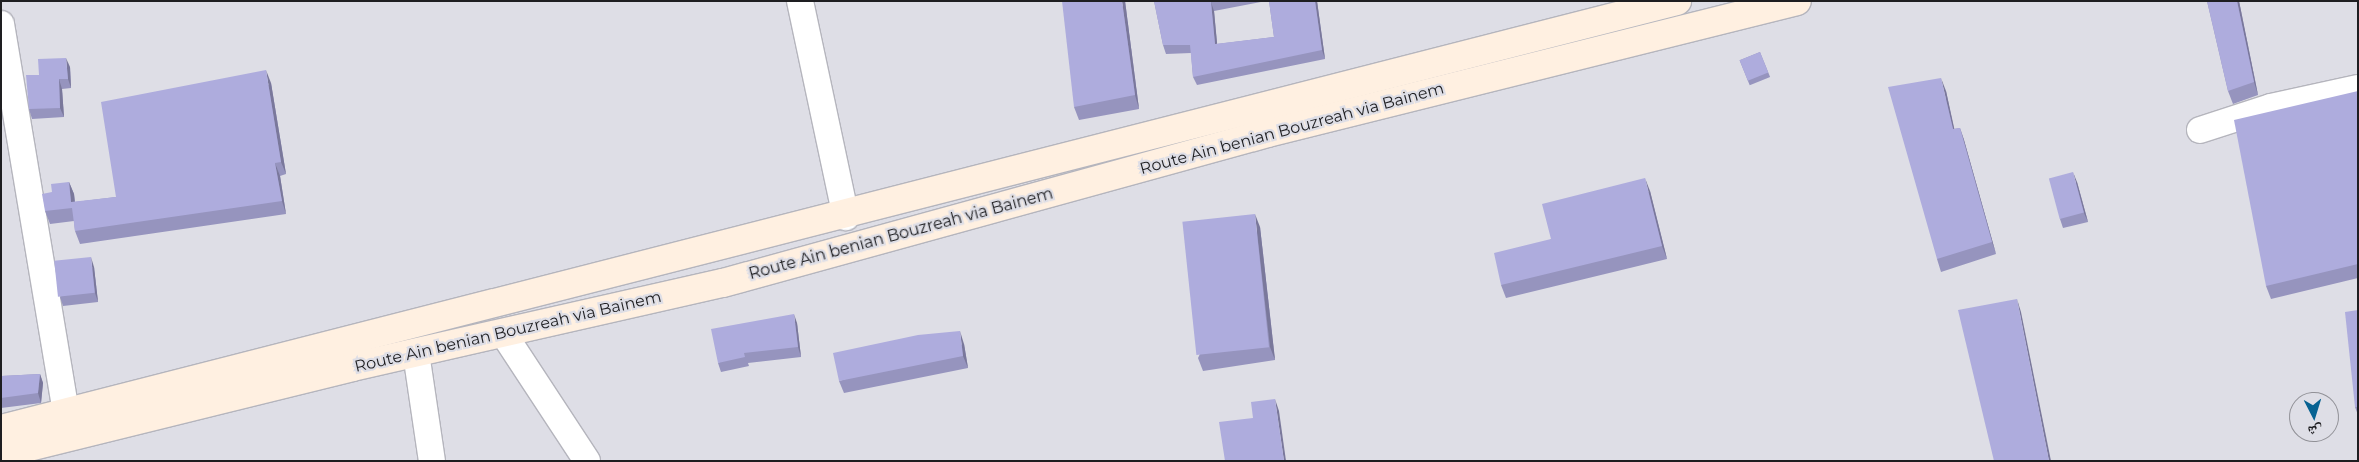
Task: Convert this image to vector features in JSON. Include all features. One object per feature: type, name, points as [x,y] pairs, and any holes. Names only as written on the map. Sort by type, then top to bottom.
[{"type":"main road","name":"Route Ain benian Bouzreah via Bainem","points":[[1,429],[375,332],[846,217],[1677,1]]},
{"type":"main road","name":"Route Ain benian Bouzreah via Bainem","points":[[1,454],[416,353],[723,283],[1268,133],[1798,1]]},
{"type":"street","points":[[800,1],[846,217]]},
{"type":"street","points":[[1,24],[66,413]]},
{"type":"street","points":[[2200,130],[2271,107],[2358,88]]},
{"type":"street","points":[[503,333],[587,461]]},
{"type":"street","points":[[416,353],[432,461]]},
{"type":"building","points":[[1062,1],[1122,1],[1135,95],[1074,107]]},
{"type":"building","points":[[1154,1],[1214,1],[1211,2],[1215,44],[1274,37],[1269,1],[1315,1],[1322,50],[1193,77],[1190,45],[1163,45]]},
{"type":"building","points":[[2207,1],[2237,1],[2254,82],[2228,91]]},
{"type":"building","points":[[1760,52],[1768,72],[1748,81],[1740,60]]},
{"type":"building","points":[[66,58],[68,79],[59,79],[60,108],[29,109],[26,75],[39,75],[38,59]]},
{"type":"building","points":[[266,70],[281,162],[275,163],[282,201],[75,231],[72,208],[45,211],[42,194],[52,192],[51,184],[69,182],[71,202],[116,197],[101,102]]},
{"type":"building","points":[[1941,78],[1953,129],[1960,128],[1992,242],[1937,259],[1888,87]]},
{"type":"building","points":[[2358,91],[2358,264],[2266,286],[2234,120]]},
{"type":"building","points":[[2073,172],[2084,213],[2060,219],[2049,178]]},
{"type":"building","points":[[1645,178],[1662,246],[1501,285],[1494,253],[1551,239],[1542,204]]},
{"type":"building","points":[[1255,214],[1269,347],[1196,355],[1182,222]]},
{"type":"building","points":[[91,257],[95,293],[58,297],[54,261]]},
{"type":"building","points":[[2017,299],[2049,461],[1994,461],[1958,310]]},
{"type":"building","points":[[2358,310],[2358,407],[2355,407],[2345,312]]},
{"type":"building","points":[[794,314],[798,347],[744,353],[745,357],[718,363],[711,329]]},
{"type":"building","points":[[960,331],[963,356],[839,381],[833,353],[918,335]]},
{"type":"building","points":[[40,374],[38,393],[1,398],[1,376]]},
{"type":"building","points":[[1275,399],[1284,461],[1225,461],[1219,422],[1253,418],[1251,402]]}]
